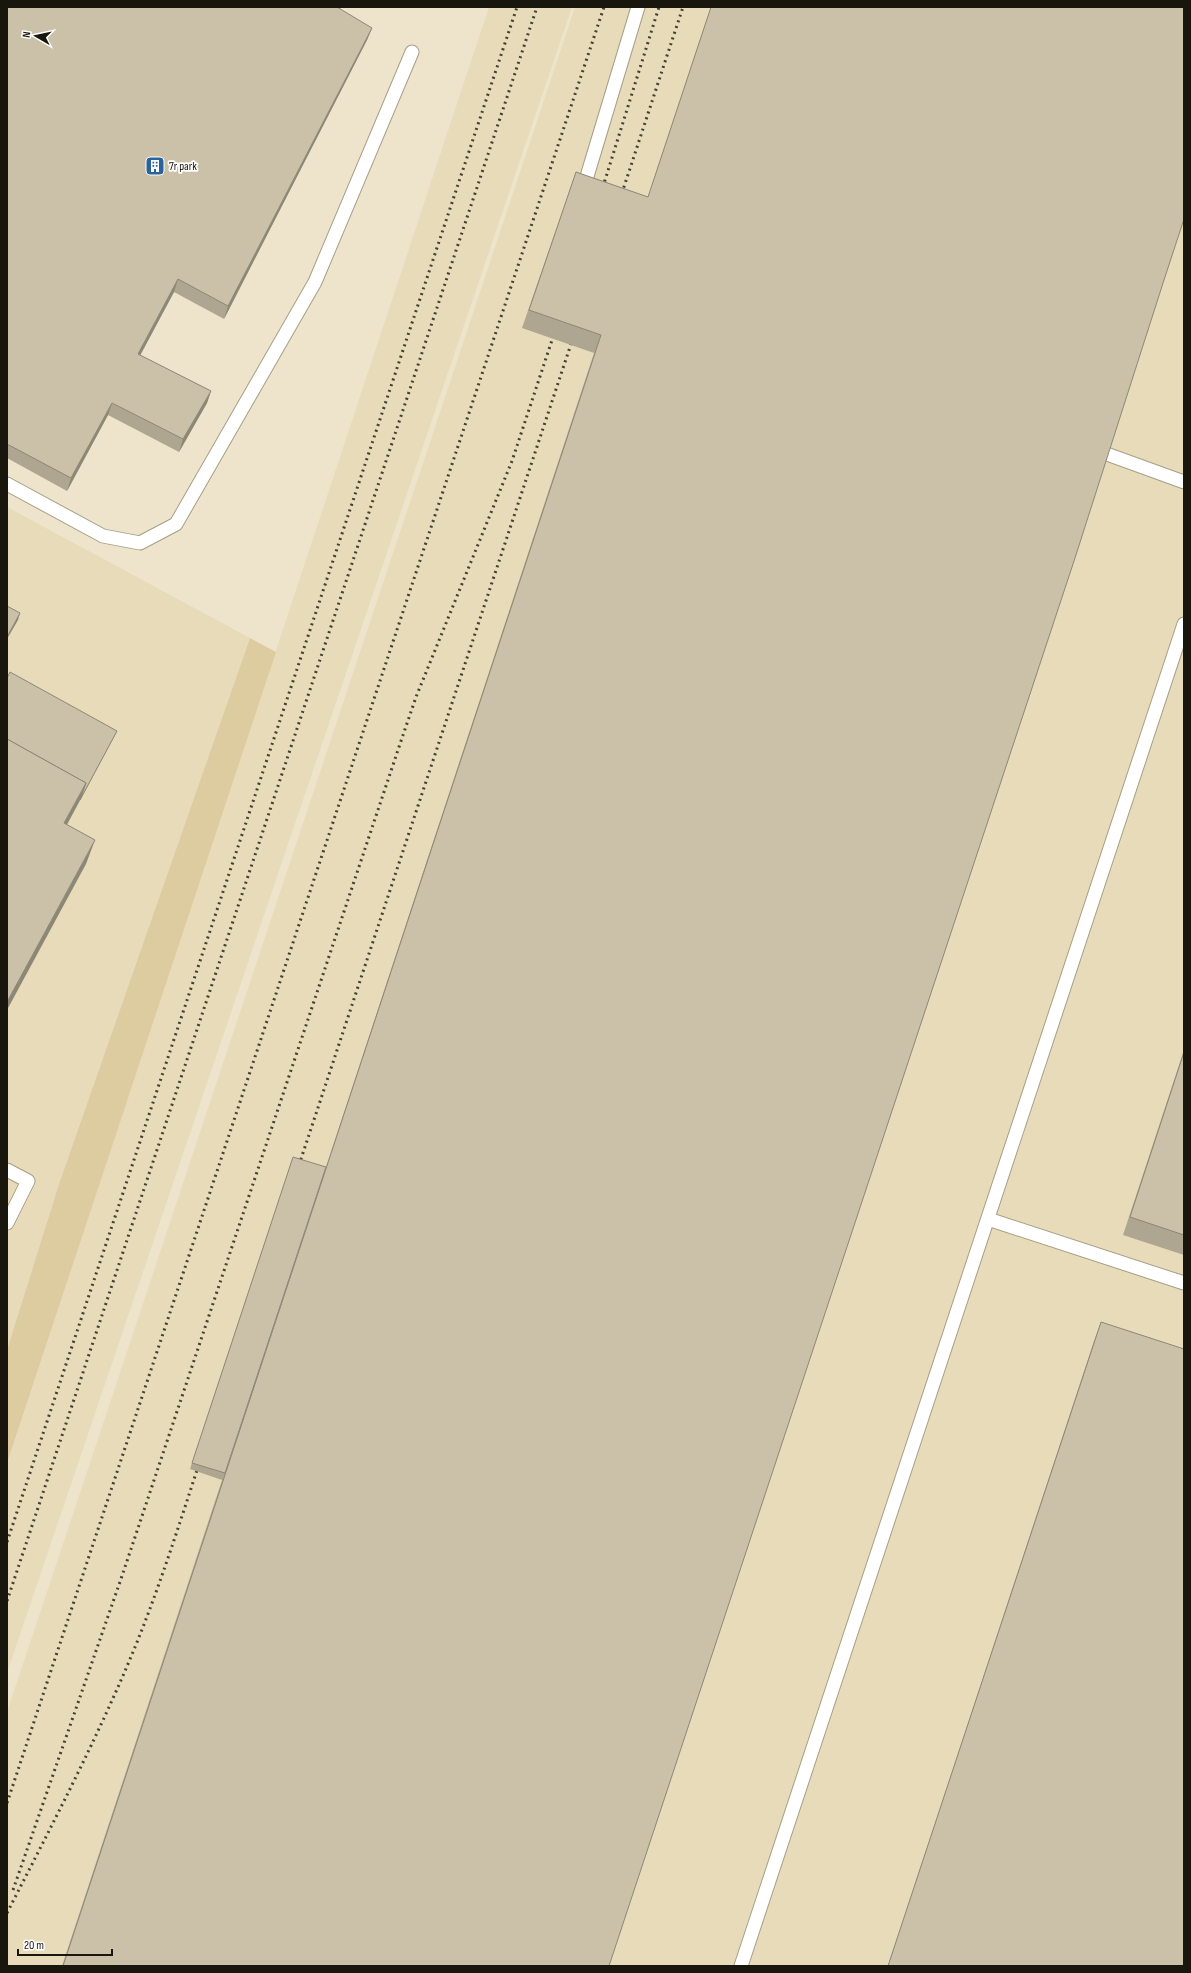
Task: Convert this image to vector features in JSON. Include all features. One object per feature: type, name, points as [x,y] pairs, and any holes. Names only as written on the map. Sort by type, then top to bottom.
[{"type":"lane","points":[[578,205],[638,7]]},
{"type":"lane","points":[[7,484],[103,536],[140,543],[176,524],[315,282],[412,52]]},
{"type":"lane","points":[[1080,444],[1184,482]]},
{"type":"lane","points":[[741,1966],[1184,624]]},
{"type":"lane","points":[[7,1170],[28,1181],[7,1223]]},
{"type":"lane","points":[[988,1219],[1184,1283]]},
{"type":"shaded area","points":[[489,7],[572,7],[7,1673],[7,1463]]},
{"type":"shaded area","points":[[575,7],[1184,7],[1184,1966],[7,1966],[7,1712]]},
{"type":"shaded area","points":[[7,507],[250,638],[59,1184],[7,1350]]},
{"type":"shaded area","points":[[250,638],[276,652],[7,1463],[7,1350],[59,1184]]},
{"type":"building","name":"7r park","points":[[7,7],[337,7],[372,28],[228,306],[178,279],[138,354],[211,391],[183,439],[112,403],[71,478],[7,444]]},
{"type":"building","points":[[711,7],[1184,7],[1184,219],[1074,561],[609,1966],[63,1966],[601,335],[529,310],[576,172],[648,197]]},
{"type":"building","points":[[7,606],[20,613],[7,637]]},
{"type":"building","points":[[10,672],[117,731],[80,800],[86,783],[7,739],[7,678]]},
{"type":"building","points":[[7,739],[86,783],[64,823],[95,840],[7,1002]]},
{"type":"building","points":[[1184,1052],[1184,1235],[1130,1217]]},
{"type":"building","points":[[293,1157],[326,1167],[225,1473],[192,1463]]},
{"type":"building","points":[[1101,1322],[1184,1349],[1184,1966],[888,1966]]},
{"type":"railway","points":[[7,1542],[517,7]]},
{"type":"railway","points":[[7,1601],[537,7]]},
{"type":"railway","points":[[7,1803],[604,7]]},
{"type":"railway","points":[[601,193],[659,7]]},
{"type":"railway","points":[[620,199],[683,7]]},
{"type":"railway","points":[[13,1890],[122,1576],[416,697],[512,461],[556,328]]},
{"type":"railway","points":[[297,1171],[574,335]]},
{"type":"railway","points":[[7,1913],[88,1751],[119,1685],[160,1581],[200,1461]]},
{"type":"place","name":"7r park","points":[[155,166]]}]
